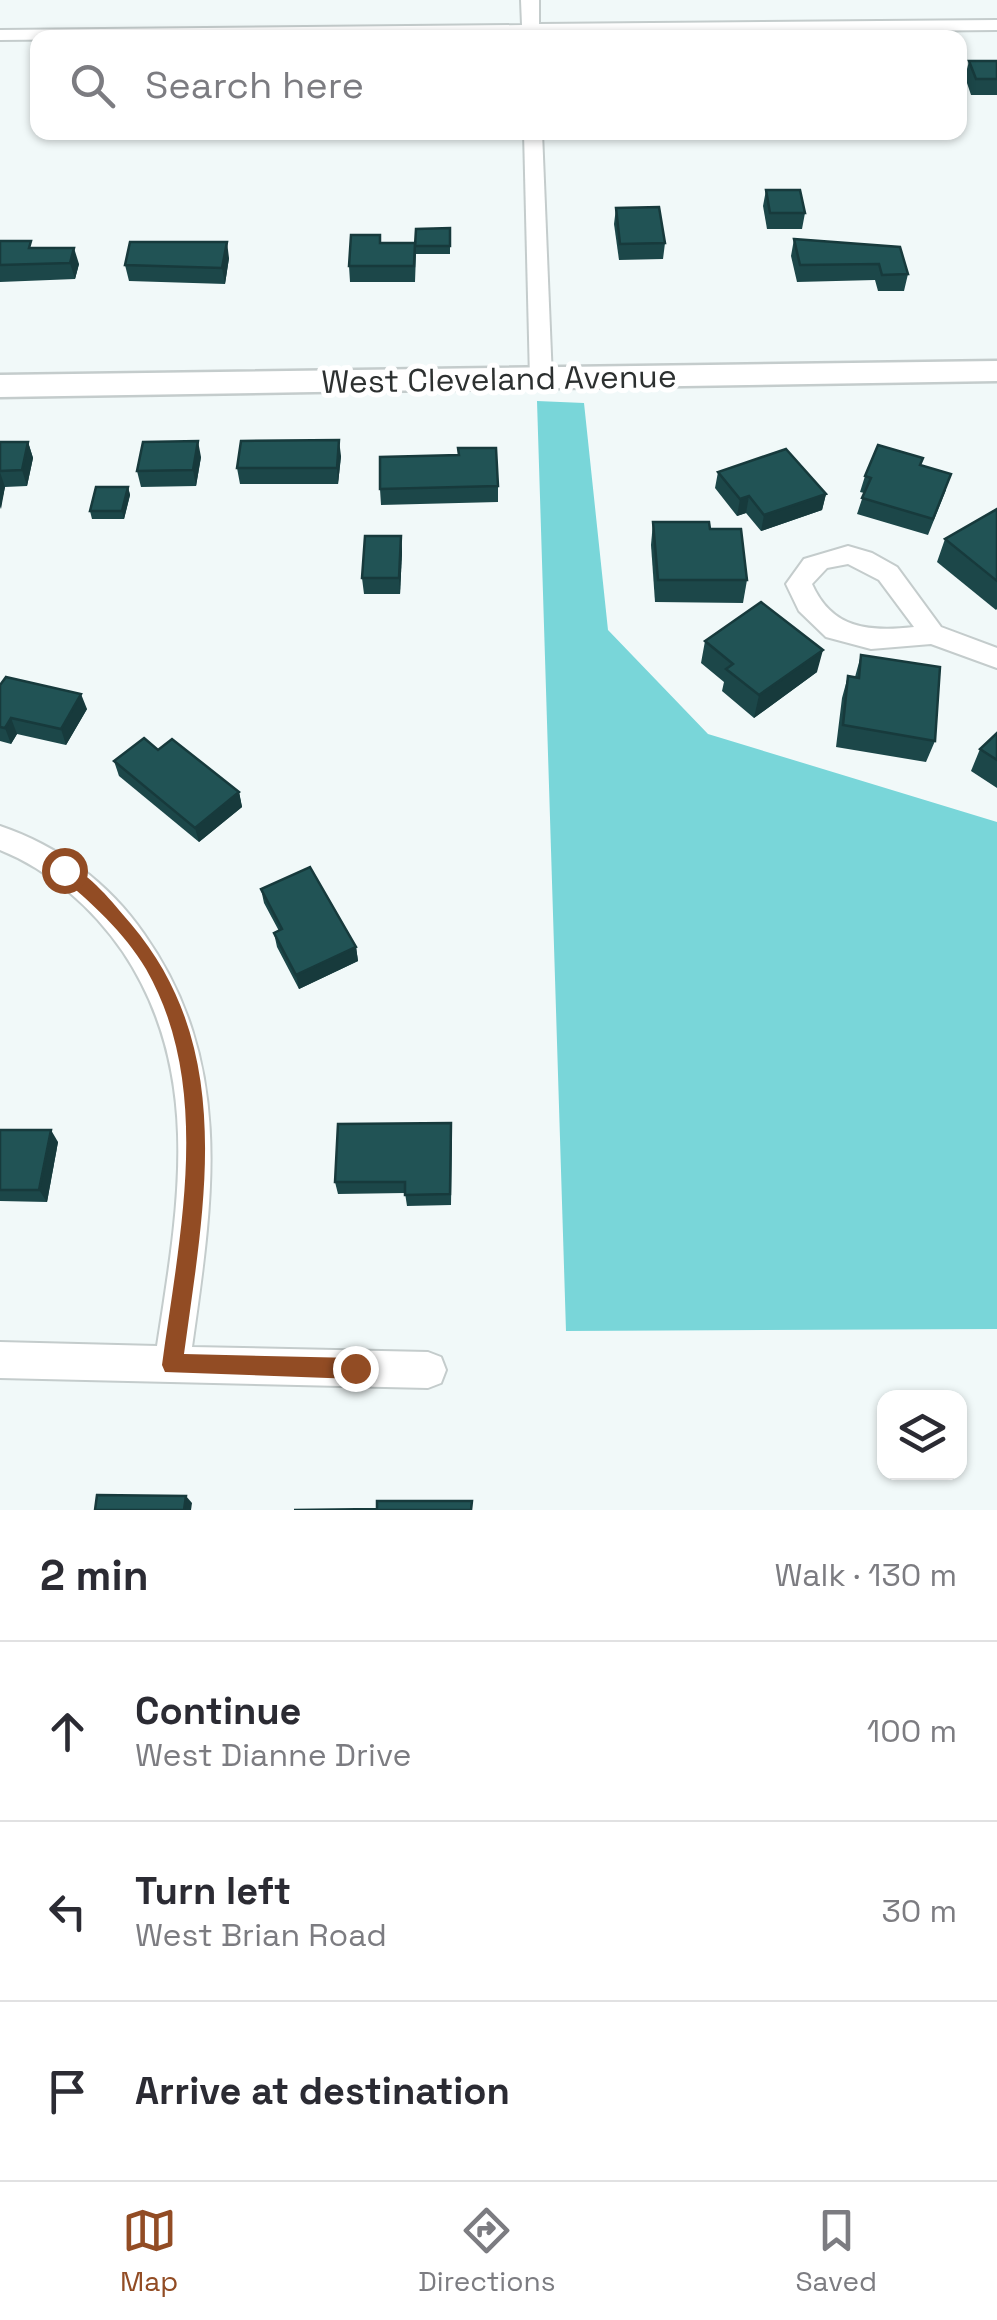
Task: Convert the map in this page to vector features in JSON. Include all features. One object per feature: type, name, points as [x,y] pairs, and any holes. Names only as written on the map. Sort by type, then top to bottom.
[{"type":"main road","name":"West Cleveland Avenue","points":[[0,386],[997,371]]},
{"type":"street","points":[[530,0],[531,30]]},
{"type":"street","points":[[738,30],[997,25]]},
{"type":"street","points":[[0,35],[30,35]]},
{"type":"street","points":[[533,140],[541,379]]},
{"type":"street","points":[[932,634],[888,571],[866,558],[824,558],[806,569],[799,584],[808,611],[848,637],[882,639],[932,634],[997,658]]},
{"type":"street","points":[[0,838],[64,870],[98,898],[150,959],[170,998],[190,1063],[196,1146],[193,1210],[172,1365]]},
{"type":"street","points":[[0,1360],[428,1370]]},
{"type":"shaded area","points":[[537,401],[584,403],[608,630],[708,734],[997,822],[997,1329],[566,1331]]},
{"type":"building","points":[[969,61],[997,61],[997,79],[976,79]]},
{"type":"building","points":[[766,190],[800,190],[805,213],[770,213]]},
{"type":"building","points":[[659,207],[665,243],[620,244],[616,208]]},
{"type":"building","points":[[450,228],[450,246],[415,246],[416,229]]},
{"type":"building","points":[[351,235],[380,235],[380,243],[415,243],[414,266],[349,266]]},
{"type":"building","points":[[794,239],[900,247],[908,274],[882,275],[879,264],[800,265]]},
{"type":"building","points":[[0,241],[31,241],[29,248],[74,248],[70,263],[0,265]]},
{"type":"building","points":[[130,242],[227,242],[222,268],[125,265]]},
{"type":"building","points":[[339,440],[337,468],[237,468],[241,441]]},
{"type":"building","points":[[198,441],[193,470],[137,471],[143,442]]},
{"type":"building","points":[[0,442],[28,442],[22,470],[0,471]]},
{"type":"building","points":[[878,445],[923,458],[920,465],[951,474],[933,519],[862,498],[871,478],[865,476]]},
{"type":"building","points":[[458,448],[496,448],[498,486],[380,489],[380,457],[459,455]]},
{"type":"building","points":[[786,449],[826,494],[764,515],[749,496],[740,499],[718,472]]},
{"type":"building","points":[[96,487],[128,487],[122,511],[90,511]]},
{"type":"building","points":[[997,509],[997,581],[945,539]]},
{"type":"building","points":[[653,522],[709,522],[710,529],[741,529],[747,580],[658,580]]},
{"type":"building","points":[[365,536],[401,536],[399,578],[362,578]]},
{"type":"building","points":[[761,602],[823,650],[759,695],[726,669],[733,664],[705,641]]},
{"type":"building","points":[[861,655],[940,667],[935,741],[843,725],[848,676],[859,678]]},
{"type":"building","points":[[6,677],[81,694],[61,729],[11,718],[5,728],[0,727],[0,685]]},
{"type":"building","points":[[997,733],[997,760],[980,749]]},
{"type":"building","points":[[144,738],[158,750],[172,739],[239,792],[195,828],[114,761]]},
{"type":"building","points":[[310,867],[356,947],[296,975],[274,933],[282,929],[261,889]]},
{"type":"building","points":[[451,1123],[450,1194],[405,1195],[405,1182],[335,1182],[338,1124]]},
{"type":"building","points":[[0,1130],[51,1130],[39,1190],[0,1190]]},
{"type":"building","points":[[97,1495],[186,1496],[184,1510],[95,1510]]},
{"type":"building","points":[[377,1501],[472,1501],[471,1510],[294,1510],[377,1509]]},
{"type":"route","points":[[64,870],[98,898],[150,959],[170,998],[190,1063],[196,1146],[193,1210],[172,1365],[355,1368]]}]
